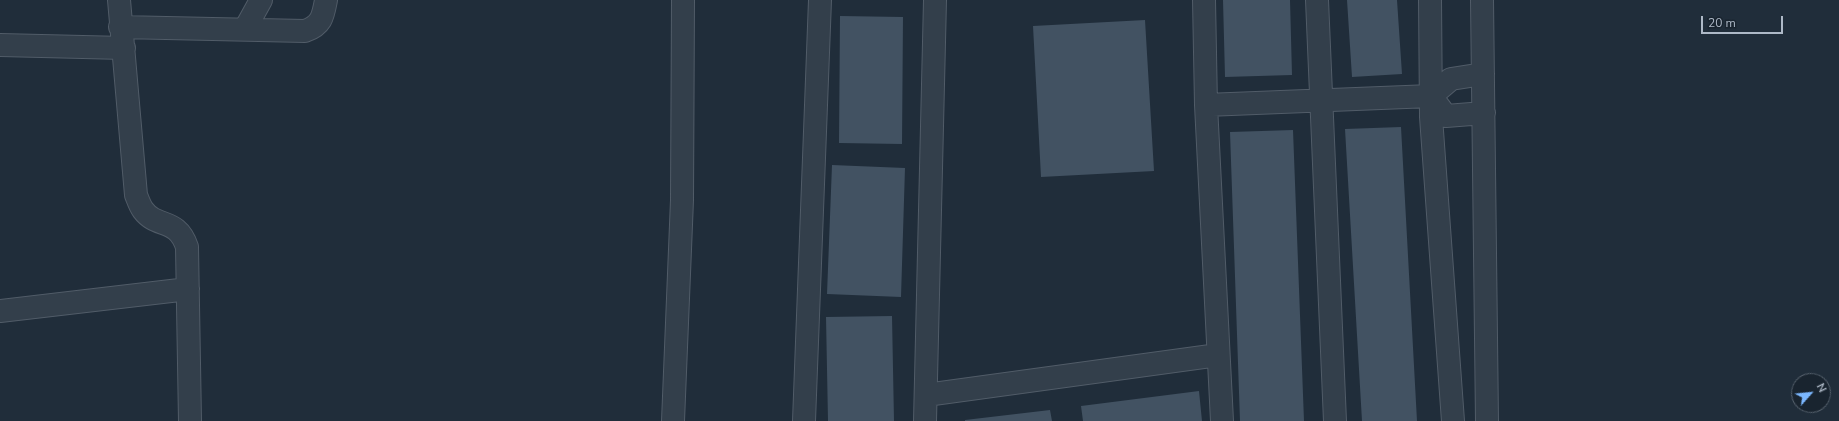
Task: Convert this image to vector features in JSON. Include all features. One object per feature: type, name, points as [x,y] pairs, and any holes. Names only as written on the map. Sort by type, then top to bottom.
[{"type":"street","points":[[119,0],[136,195],[142,209],[149,216],[175,228],[183,236],[187,247],[190,421]]},
{"type":"street","points":[[245,29],[261,0]]},
{"type":"street","points":[[0,45],[245,29],[306,31],[314,28],[319,22],[323,14],[326,0]]},
{"type":"street","points":[[674,421],[682,200],[683,0]]},
{"type":"street","points":[[804,421],[820,0]]},
{"type":"street","points":[[925,421],[935,0]]},
{"type":"street","points":[[1204,0],[1206,105],[1222,421]]},
{"type":"street","points":[[1317,0],[1335,421]]},
{"type":"street","points":[[1430,0],[1431,96],[1453,421]]},
{"type":"street","points":[[1482,0],[1488,421]]},
{"type":"street","points":[[1206,105],[1431,96],[1451,79],[1484,74]]},
{"type":"street","points":[[1431,96],[1446,116],[1484,113]]},
{"type":"street","points":[[0,311],[188,289]]},
{"type":"street","points":[[926,394],[1218,356]]},
{"type":"building","points":[[1223,0],[1290,0],[1292,75],[1225,77]]},
{"type":"building","points":[[1347,0],[1397,0],[1402,74],[1352,77]]},
{"type":"building","points":[[840,16],[903,17],[902,144],[839,143]]},
{"type":"building","points":[[1145,20],[1154,171],[1041,177],[1033,26]]},
{"type":"building","points":[[1401,127],[1417,421],[1362,421],[1345,129]]},
{"type":"building","points":[[1293,130],[1304,421],[1240,421],[1230,132]]},
{"type":"building","points":[[832,165],[905,168],[901,297],[827,294]]},
{"type":"building","points":[[892,316],[894,421],[828,421],[826,317]]},
{"type":"building","points":[[1199,391],[1202,421],[1083,421],[1081,406]]},
{"type":"building","points":[[1050,410],[1052,421],[965,421],[965,420]]}]
